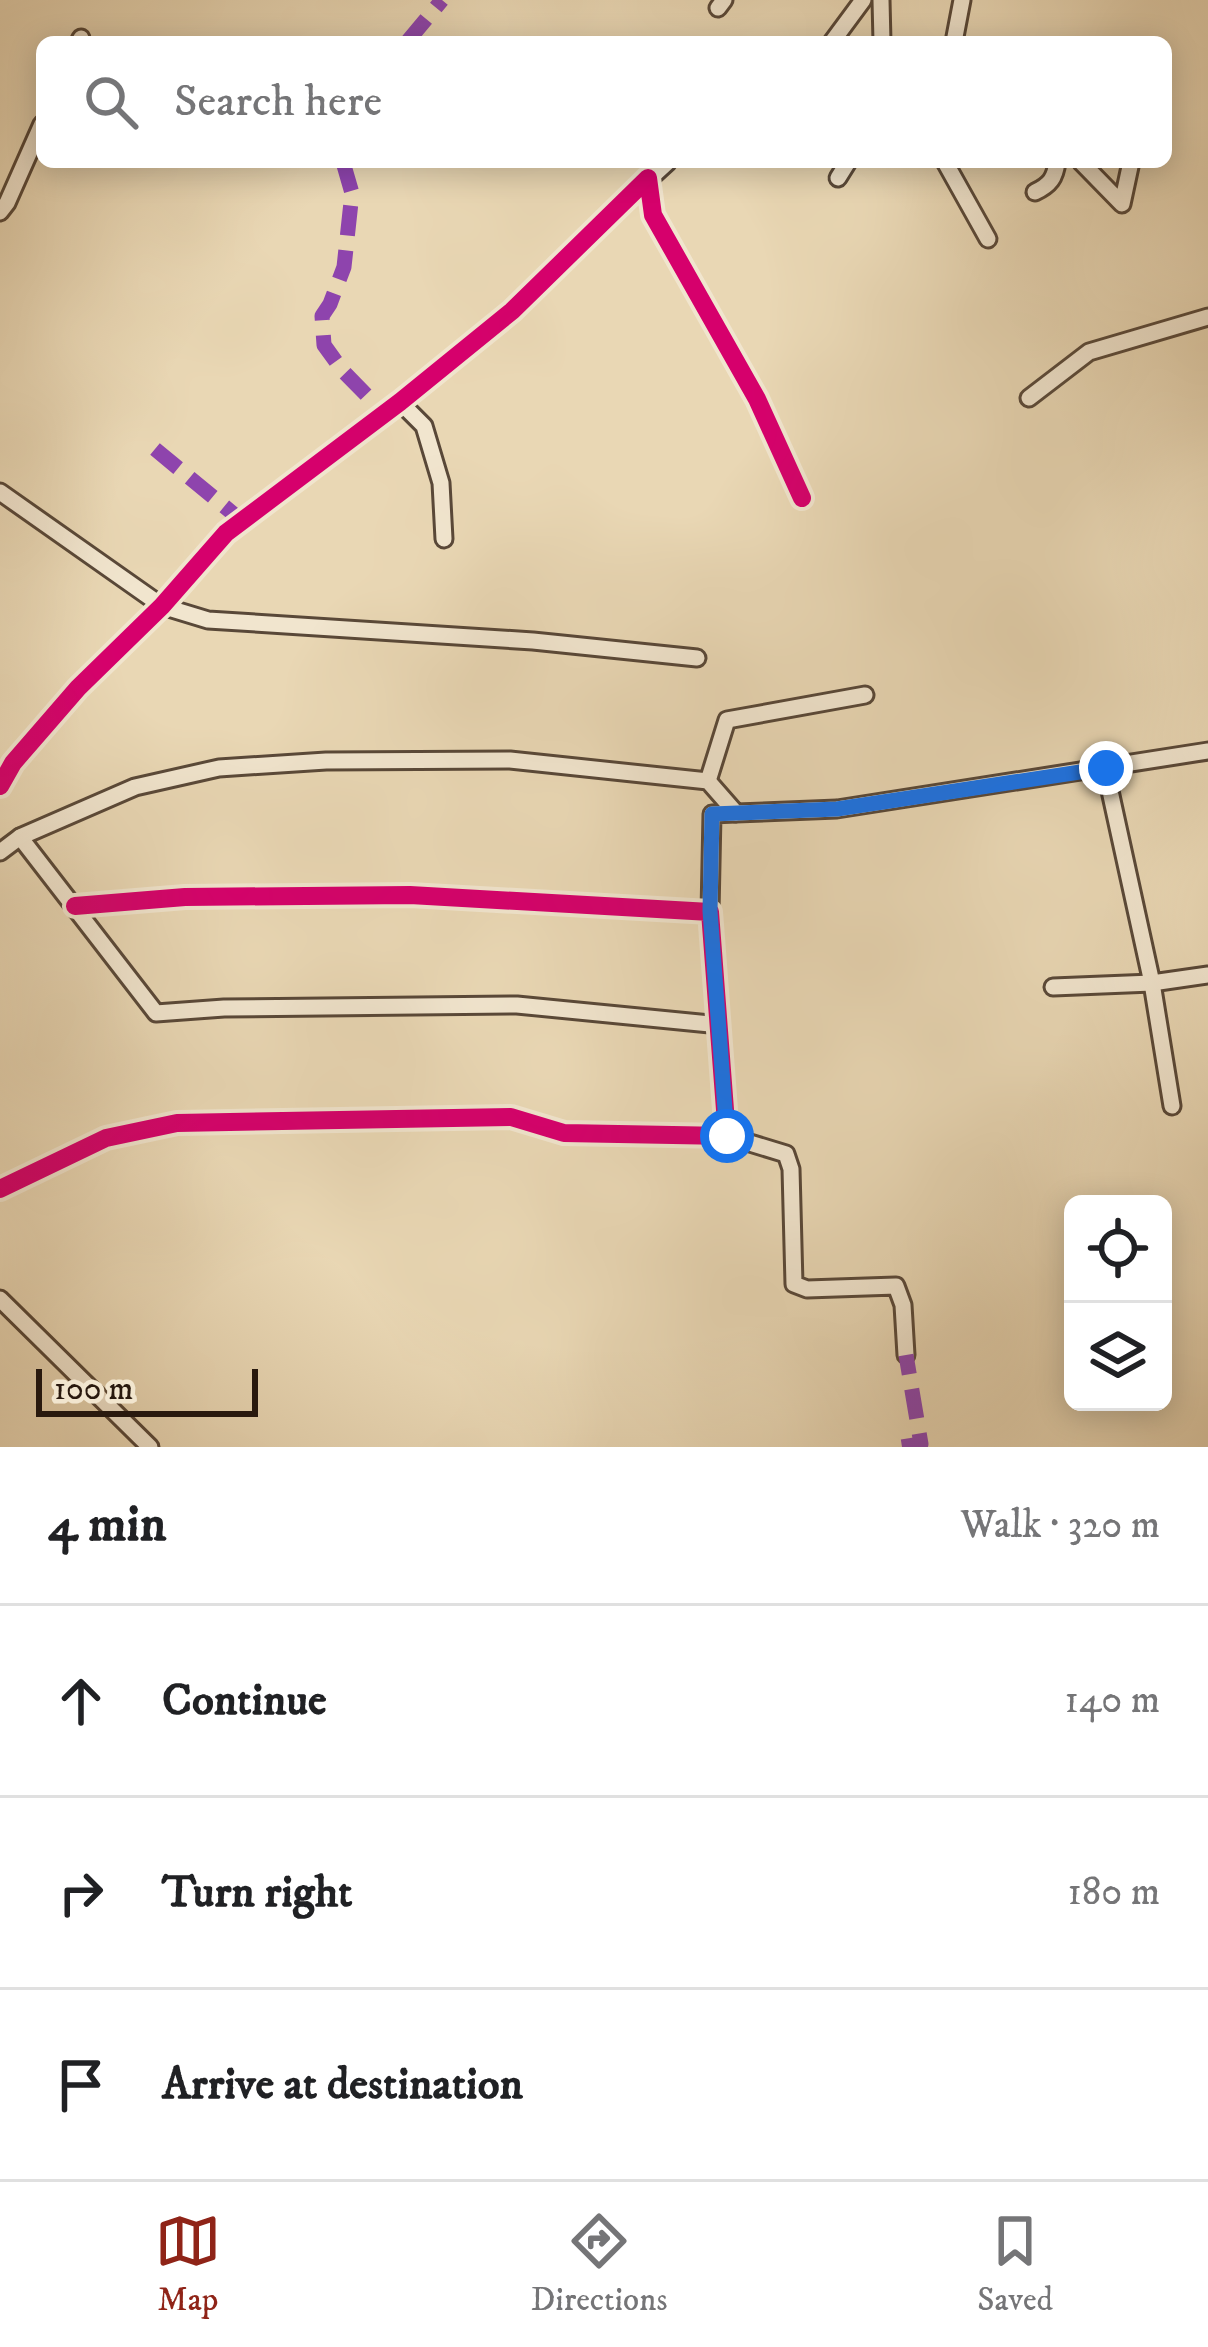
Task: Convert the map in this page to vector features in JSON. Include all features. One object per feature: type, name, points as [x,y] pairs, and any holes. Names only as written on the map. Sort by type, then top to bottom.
[{"type":"street","points":[[836,36],[863,0]]},
{"type":"street","points":[[880,0],[882,36]]},
{"type":"street","points":[[955,36],[962,0]]},
{"type":"street","points":[[0,212],[36,138]]},
{"type":"street","points":[[0,786],[78,688],[162,606],[226,533],[512,311],[660,168]]},
{"type":"street","points":[[838,178],[844,168]]},
{"type":"street","points":[[948,168],[988,239]]},
{"type":"street","points":[[1035,192],[1047,186],[1056,168]]},
{"type":"street","points":[[1087,168],[1121,204],[1130,168]]},
{"type":"street","points":[[620,222],[648,178]]},
{"type":"street","points":[[648,178],[652,215],[757,398],[802,498]]},
{"type":"street","points":[[1029,398],[1089,352],[1208,317]]},
{"type":"street","points":[[400,402],[424,426],[441,483],[444,539]]},
{"type":"street","points":[[0,492],[162,606],[208,620],[532,641],[698,658]]},
{"type":"street","points":[[708,781],[727,720],[865,695]]},
{"type":"street","points":[[727,1136],[710,911],[712,814],[837,809],[1208,752]]},
{"type":"street","points":[[0,852],[20,837],[135,787],[219,768],[326,761],[510,760],[708,781],[736,813]]},
{"type":"street","points":[[1106,768],[1152,983],[1172,1106]]},
{"type":"street","points":[[20,837],[156,1013],[517,1004],[720,1024]]},
{"type":"street","points":[[75,906],[185,896],[410,895],[710,911]]},
{"type":"street","points":[[1053,987],[1152,983],[1208,975]]},
{"type":"street","points":[[0,1190],[106,1138],[177,1123],[511,1117],[564,1133],[727,1136],[786,1154],[791,1169],[794,1284],[807,1288],[896,1286],[903,1305],[906,1355]]},
{"type":"street","points":[[0,1299],[150,1447]]},
{"type":"marked path","points":[[412,36],[442,0]]},
{"type":"marked path","points":[[345,168],[352,193],[344,267],[322,316],[324,345],[385,414]]},
{"type":"marked path","points":[[155,449],[242,521]]},
{"type":"marked path","points":[[902,1447],[921,1444],[906,1355]]},
{"type":"cycle path","points":[[0,786],[13,763],[78,688],[162,606],[226,533],[512,311],[648,178],[653,215],[757,399],[802,498]]},
{"type":"cycle path","points":[[0,1189],[106,1138],[177,1123],[511,1117],[564,1133],[727,1136],[710,912],[410,895],[185,897],[75,906]]},
{"type":"route","points":[[727,1136],[710,911],[712,814],[837,809],[1106,768]]}]
